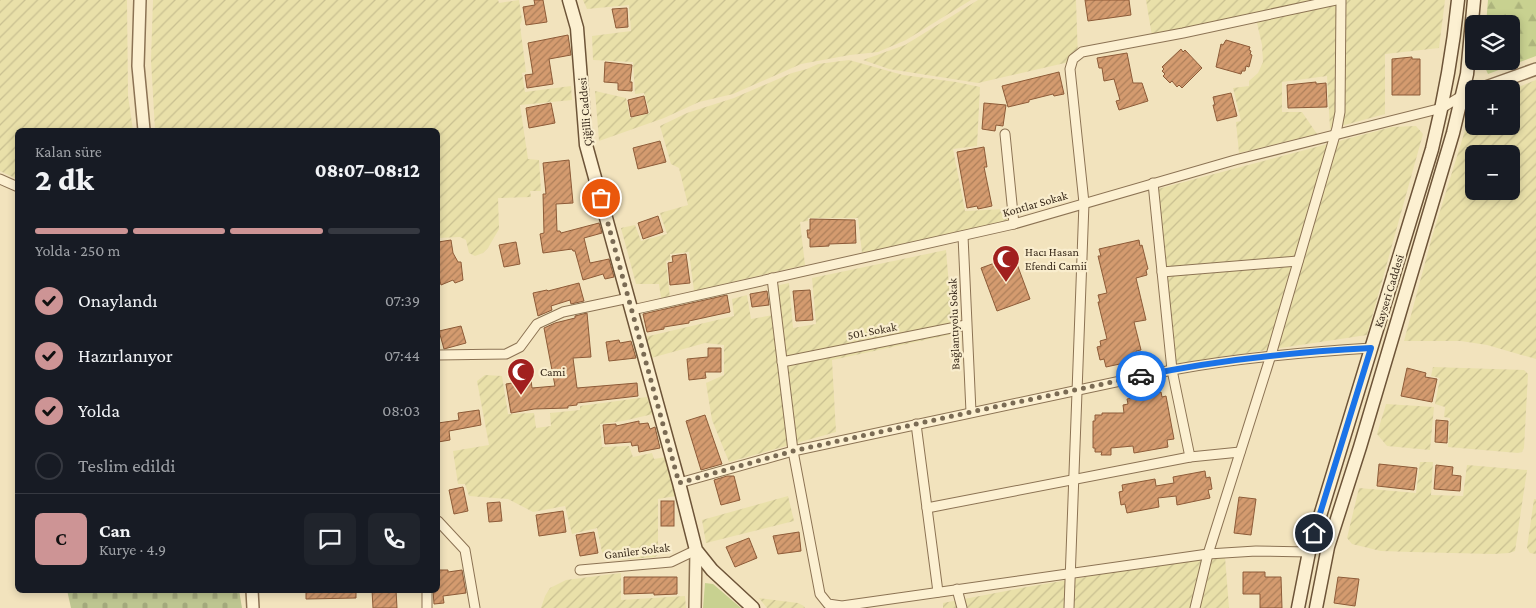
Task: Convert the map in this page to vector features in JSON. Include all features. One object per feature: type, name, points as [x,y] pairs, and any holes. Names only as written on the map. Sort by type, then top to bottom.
[{"type":"main road","name":"Çiğilli Caddesi","points":[[568,0],[577,28],[586,145],[696,550],[712,570],[753,608]]},
{"type":"main road","name":"Kayseri Caddesi","points":[[1298,608],[1309,552],[1432,150],[1442,108],[1454,39],[1458,0]]},
{"type":"main road","name":"Kayseri Caddesi","points":[[1467,80],[1474,0]]},
{"type":"main road","name":"Kayseri Caddesi","points":[[1316,608],[1328,547],[1450,143],[1465,101]]},
{"type":"street","points":[[140,0],[138,66],[144,128]]},
{"type":"street","points":[[1069,608],[1084,203],[1071,64],[1076,56],[1082,52],[1336,0]]},
{"type":"street","points":[[1196,608],[1208,554],[1271,355],[1335,135],[1340,112],[1341,0]]},
{"type":"street","points":[[1504,80],[1536,68]]},
{"type":"street","name":"Kontlar Sokak","points":[[440,354],[506,354],[520,347],[537,324],[563,312],[630,304],[772,278],[1014,224],[1235,160],[1442,108],[1465,95]]},
{"type":"street","points":[[1005,134],[1014,224]]},
{"type":"street","points":[[0,179],[15,186]]},
{"type":"street","points":[[1153,183],[1172,370],[1190,457]]},
{"type":"street","name":"Bağlantıyolu Sokak","points":[[963,236],[971,412]]},
{"type":"street","points":[[1162,272],[1298,261]]},
{"type":"street","points":[[772,278],[793,451],[820,594],[832,606],[1208,554],[1256,551],[1309,552]]},
{"type":"street","name":"501. Sokak","points":[[782,362],[966,325]]},
{"type":"street","points":[[679,483],[793,451],[1172,370],[1271,355],[1371,348]]},
{"type":"street","points":[[916,424],[938,592]]},
{"type":"street","points":[[927,508],[1190,457],[1240,452]]},
{"type":"street","points":[[440,523],[465,550],[475,608]]},
{"type":"street","points":[[695,608],[696,550]]},
{"type":"street","name":"Ganiler Sokak","points":[[580,570],[671,562],[696,550]]},
{"type":"street","points":[[957,589],[962,608]]},
{"type":"street","points":[[252,593],[253,608]]},
{"type":"street","points":[[427,593],[427,608]]},
{"type":"shaded area","points":[[0,0],[127,0],[128,96],[133,128],[15,128],[15,178],[0,171]]},
{"type":"shaded area","points":[[153,0],[498,0],[499,3],[519,0],[526,72],[522,73],[525,92],[571,86],[572,100],[520,105],[528,159],[539,160],[541,191],[530,191],[531,197],[498,198],[499,229],[488,248],[483,253],[475,256],[469,253],[466,240],[460,237],[440,238],[440,128],[155,128],[151,60]]},
{"type":"shaded area","points":[[583,0],[971,0],[906,40],[878,52],[801,64],[733,94],[699,102],[664,118],[599,141],[595,91],[626,98],[630,118],[650,113],[644,93],[635,94],[633,62],[593,60],[592,36],[631,31],[629,5],[587,9]]},
{"type":"shaded area","points":[[978,0],[1076,0],[1078,60],[978,83],[889,69],[863,60],[905,45]]},
{"type":"shaded area","points":[[1146,0],[1445,0],[1439,48],[1385,54],[1385,114],[1330,129],[1327,76],[1282,82],[1282,112],[1302,112],[1317,134],[1239,153],[1236,122],[1241,121],[1233,88],[1249,86],[1249,81],[1258,73],[1263,62],[1262,45],[1255,14],[1153,42]]},
{"type":"shaded area","points":[[849,60],[903,75],[980,87],[977,146],[953,149],[965,211],[1007,209],[1010,220],[862,253],[858,218],[808,218],[808,221],[800,222],[805,265],[694,291],[689,252],[670,254],[670,260],[666,261],[670,298],[661,298],[659,284],[636,284],[621,228],[635,225],[641,241],[667,234],[660,213],[688,205],[679,168],[671,164],[660,126],[687,113],[734,98],[792,73],[818,64]]},
{"type":"shaded area","points":[[1536,80],[1536,359],[1487,345],[1461,341],[1404,341],[1432,237],[1465,130],[1465,135],[1520,135],[1520,86]]},
{"type":"shaded area","points":[[1416,126],[1423,134],[1367,335],[1167,365],[1161,267],[1150,191],[1392,127]]},
{"type":"shaded area","points":[[946,250],[953,334],[832,360],[836,432],[729,462],[712,420],[706,383],[724,375],[724,345],[705,343],[651,358],[645,337],[734,316],[732,299],[747,295],[751,319],[773,315],[770,287],[789,283],[793,328],[816,324],[812,278]]},
{"type":"shaded area","points":[[1433,367],[1524,370],[1528,374],[1524,448],[1522,452],[1448,447],[1450,418],[1444,417],[1445,407],[1435,404],[1440,378],[1431,376]]},
{"type":"shaded area","points":[[485,375],[502,376],[508,414],[534,413],[536,428],[551,426],[550,413],[580,410],[580,406],[647,397],[653,414],[600,424],[602,447],[629,446],[633,457],[652,453],[654,459],[666,457],[676,496],[658,499],[658,554],[655,557],[618,560],[608,556],[602,552],[597,528],[572,534],[565,506],[533,512],[508,499],[469,496],[465,484],[458,484],[453,451],[489,445],[477,381]]},
{"type":"shaded area","points":[[1386,404],[1434,407],[1430,450],[1387,446],[1377,434]]},
{"type":"shaded area","points":[[1420,462],[1433,462],[1431,495],[1463,496],[1467,465],[1527,470],[1515,551],[1493,554],[1381,551],[1352,544],[1347,538],[1359,488],[1416,493]]},
{"type":"shaded area","points":[[788,496],[794,521],[706,543],[702,520]]},
{"type":"shaded area","points":[[1534,499],[1536,499],[1536,554],[1530,553],[1527,548]]},
{"type":"shaded area","points":[[1225,557],[1229,608],[943,608],[943,603],[1027,587],[1161,564]]},
{"type":"shaded area","points":[[621,573],[621,600],[685,596],[686,608],[541,608],[550,588],[566,580]]},
{"type":"shaded area","points":[[759,598],[798,603],[805,608],[767,608]]},
{"type":"green space","points":[[1488,0],[1536,0],[1536,56],[1520,62],[1520,15],[1487,15]]},
{"type":"green space","points":[[1486,70],[1499,70],[1488,74]]},
{"type":"green space","points":[[705,583],[713,584],[741,608],[703,608]]},
{"type":"green space","points":[[68,593],[240,593],[242,608],[71,608]]},
{"type":"building","points":[[534,0],[543,0],[547,22],[526,25],[523,7],[535,5]]},
{"type":"building","points":[[1085,0],[1129,0],[1131,15],[1088,21]]},
{"type":"building","points":[[627,8],[628,27],[616,28],[612,9]]},
{"type":"building","points":[[568,35],[571,55],[549,59],[553,84],[527,88],[525,75],[533,74],[528,43]]},
{"type":"building","points":[[1226,40],[1250,47],[1250,54],[1252,55],[1249,67],[1246,66],[1245,71],[1242,71],[1241,74],[1216,67],[1221,44],[1223,45]]},
{"type":"building","points":[[1181,49],[1183,52],[1185,50],[1202,68],[1182,88],[1179,85],[1177,87],[1172,81],[1170,83],[1163,76],[1165,74],[1162,71],[1164,69],[1162,67]]},
{"type":"building","points":[[1127,53],[1133,83],[1142,83],[1148,101],[1119,110],[1116,101],[1120,100],[1114,79],[1104,81],[1102,68],[1099,68],[1097,58]]},
{"type":"building","points":[[1412,57],[1412,59],[1420,59],[1420,95],[1392,95],[1392,59]]},
{"type":"building","points":[[605,62],[632,65],[630,82],[632,82],[632,91],[618,90],[618,83],[604,82]]},
{"type":"building","points":[[1059,72],[1064,94],[1054,96],[1053,94],[1008,107],[1002,86]]},
{"type":"building","points":[[1316,82],[1316,84],[1326,83],[1327,107],[1288,108],[1287,85]]},
{"type":"building","points":[[1231,93],[1237,116],[1217,121],[1213,97]]},
{"type":"building","points":[[644,96],[648,113],[631,117],[628,100]]},
{"type":"building","points":[[551,103],[555,123],[529,128],[526,108]]},
{"type":"building","points":[[984,103],[1006,105],[1003,126],[996,125],[995,131],[982,129]]},
{"type":"building","points":[[660,141],[666,162],[638,169],[633,148]]},
{"type":"building","points":[[984,147],[987,167],[984,167],[992,206],[978,209],[977,206],[967,208],[957,152]]},
{"type":"building","points":[[569,160],[573,203],[556,204],[557,231],[561,233],[599,223],[602,233],[584,238],[590,263],[609,259],[614,277],[605,279],[603,274],[583,280],[575,251],[572,249],[543,253],[540,234],[544,233],[543,194],[546,194],[543,163]]},
{"type":"building","points":[[658,216],[663,232],[643,239],[638,223]]},
{"type":"building","points":[[810,219],[855,220],[856,243],[810,247],[810,238],[808,238],[807,230],[810,230]]},
{"type":"building","points":[[451,240],[453,253],[458,262],[461,262],[463,280],[455,283],[453,280],[441,285],[440,242]]},
{"type":"building","points":[[1139,240],[1148,269],[1146,270],[1147,275],[1136,278],[1146,320],[1134,322],[1141,350],[1136,351],[1138,360],[1106,367],[1104,359],[1100,360],[1097,347],[1101,346],[1100,341],[1107,339],[1098,302],[1100,302],[1098,295],[1107,293],[1098,256],[1101,256],[1099,249]]},
{"type":"building","points":[[516,242],[520,264],[504,267],[499,245]]},
{"type":"building","points":[[686,254],[690,283],[670,285],[668,263],[673,262],[672,256]]},
{"type":"building","name":"Hacı Hasan Efendi Camii","points":[[1014,256],[1030,299],[997,311],[981,268]]},
{"type":"building","points":[[579,283],[584,301],[571,304],[570,300],[551,306],[552,310],[538,316],[533,293]]},
{"type":"building","points":[[810,290],[813,320],[796,321],[793,291]]},
{"type":"building","points":[[767,291],[769,305],[752,307],[750,294]]},
{"type":"building","points":[[727,295],[730,312],[647,332],[643,314]]},
{"type":"building","points":[[587,313],[591,357],[573,358],[577,388],[637,383],[638,396],[577,403],[577,405],[568,406],[568,408],[534,409],[511,413],[506,384],[531,380],[532,388],[555,386],[544,328]]},
{"type":"building","points":[[461,326],[466,343],[444,349],[440,331]]},
{"type":"building","points":[[619,340],[620,343],[631,341],[636,358],[609,361],[606,342]]},
{"type":"building","points":[[708,348],[721,348],[721,372],[705,372],[706,378],[689,380],[687,359],[708,357]]},
{"type":"building","points":[[1407,368],[1426,373],[1425,377],[1437,379],[1432,402],[1401,396]]},
{"type":"building","points":[[1161,392],[1162,397],[1166,396],[1174,439],[1167,440],[1168,447],[1134,453],[1133,446],[1111,448],[1111,455],[1101,455],[1102,452],[1095,452],[1095,448],[1093,448],[1093,421],[1095,421],[1095,415],[1102,415],[1102,413],[1124,413],[1123,405],[1128,404],[1127,399]]},
{"type":"building","points":[[479,410],[481,425],[449,431],[450,440],[440,442],[440,423],[459,420],[458,413]]},
{"type":"building","points":[[705,415],[722,464],[701,470],[686,421]]},
{"type":"building","points":[[1436,420],[1448,421],[1447,443],[1435,442]]},
{"type":"building","points":[[639,421],[639,424],[648,423],[650,429],[655,427],[660,448],[639,452],[638,445],[632,446],[631,442],[605,444],[603,425],[616,424],[616,426]]},
{"type":"building","points":[[1379,464],[1417,468],[1414,490],[1377,486]]},
{"type":"building","points":[[1436,465],[1453,467],[1452,475],[1461,476],[1460,491],[1434,489]]},
{"type":"building","points":[[1205,471],[1206,478],[1210,477],[1212,489],[1208,490],[1210,498],[1177,505],[1176,496],[1158,498],[1159,507],[1127,513],[1125,504],[1121,505],[1119,492],[1123,491],[1122,485],[1155,479],[1156,486],[1174,483],[1173,477]]},
{"type":"building","points":[[734,476],[740,500],[721,505],[714,480]]},
{"type":"building","points":[[463,487],[468,511],[454,514],[449,490]]},
{"type":"building","points":[[1239,497],[1256,499],[1251,535],[1234,533]]},
{"type":"building","points":[[661,501],[674,501],[674,526],[661,526]]},
{"type":"building","points":[[500,502],[502,521],[489,522],[487,503]]},
{"type":"building","points":[[563,511],[566,532],[539,536],[536,515]]},
{"type":"building","points":[[594,532],[598,553],[580,556],[576,535]]},
{"type":"building","points":[[799,532],[801,551],[778,554],[773,536]]},
{"type":"building","points":[[749,538],[757,558],[735,567],[726,547]]},
{"type":"building","points":[[440,570],[448,570],[448,572],[462,570],[466,593],[443,596],[444,603],[434,604],[433,593],[440,593]]},
{"type":"building","points":[[1243,572],[1265,572],[1265,577],[1281,577],[1282,608],[1260,608],[1260,594],[1243,594]]},
{"type":"building","points":[[624,577],[677,577],[677,594],[624,594]]},
{"type":"building","points":[[1338,577],[1359,579],[1355,606],[1334,603]]},
{"type":"building","points":[[306,593],[356,593],[356,598],[306,599]]},
{"type":"building","points":[[372,593],[396,593],[397,608],[373,608]]},
{"type":"way so far","points":[[601,198],[679,483],[793,451],[1141,376]]},
{"type":"place","name":"Hacı Hasan Efendi Camii","points":[[1006,283]]},
{"type":"place","name":"Cami","points":[[521,396]]},
{"type":"route","points":[[1141,376],[1230,360],[1302,352],[1371,348],[1314,533]]}]
